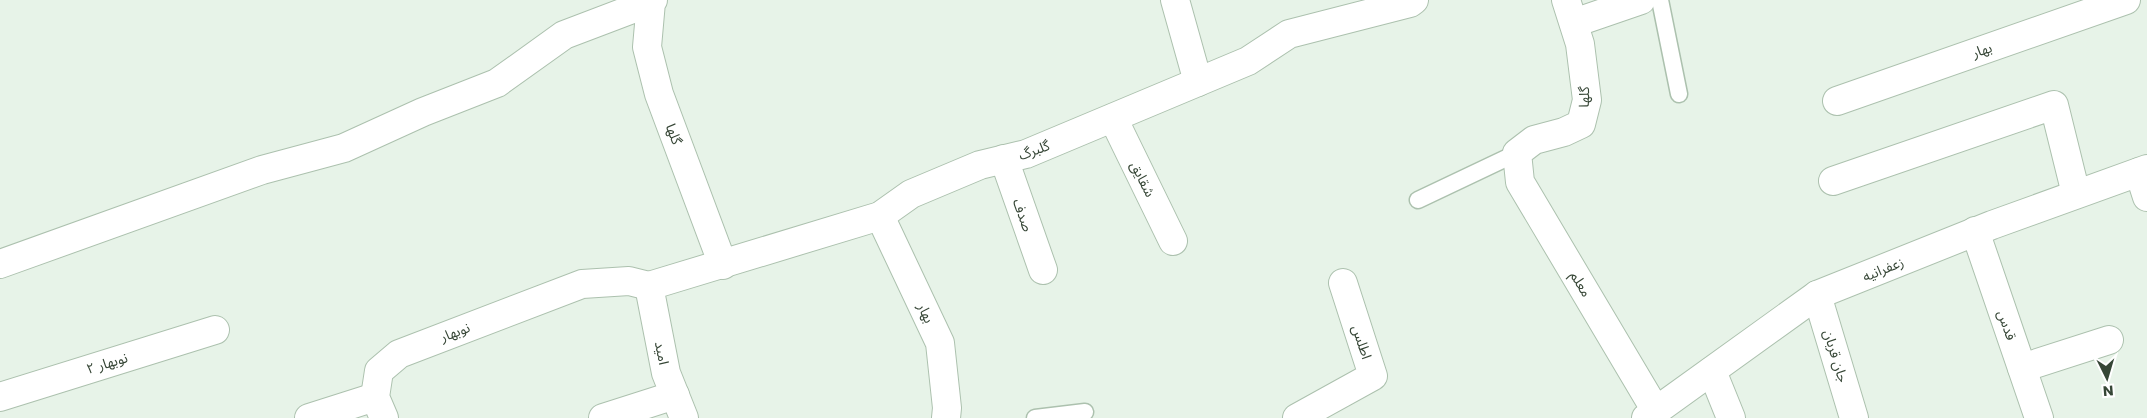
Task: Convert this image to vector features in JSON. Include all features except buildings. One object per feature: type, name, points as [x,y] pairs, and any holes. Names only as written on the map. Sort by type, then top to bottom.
[{"type":"street","points":[[1175,0],[1198,82]]},
{"type":"street","name":"گلبرگ","points":[[649,286],[880,216],[911,194],[980,165],[1026,154],[1248,61],[1289,34],[1410,3],[1414,0]]},
{"type":"street","points":[[1570,12],[1641,0]]},
{"type":"street","name":"بهار","points":[[1837,101],[2126,0]]},
{"type":"street","points":[[0,264],[262,170],[344,148],[423,112],[497,83],[564,35],[652,1]]},
{"type":"street","name":"گلها","points":[[652,1],[648,47],[659,94],[723,265]]},
{"type":"street","name":"گلها","points":[[1517,153],[1534,140],[1581,124],[1587,100],[1580,44],[1570,12]]},
{"type":"street","points":[[1833,181],[2054,105],[2076,194]]},
{"type":"street","name":"شقایق","points":[[1113,118],[1173,241]]},
{"type":"street","name":"معلم","points":[[1517,153],[1520,182],[1651,415]]},
{"type":"street","name":"صدف","points":[[1004,159],[1043,270]]},
{"type":"street","name":"زعفرانیه","points":[[1651,415],[1817,295],[2076,194],[2144,180]]},
{"type":"street","name":"بهار","points":[[880,216],[940,343],[947,408],[946,418]]},
{"type":"street","name":"قدس","points":[[1975,232],[2040,418]]},
{"type":"street","name":"نوبهار","points":[[380,408],[379,371],[399,354],[582,284],[629,280],[649,286]]},
{"type":"street","name":"اطلس","points":[[1297,418],[1373,376],[1343,283]]},
{"type":"street","name":"امید","points":[[649,286],[666,373],[679,406]]},
{"type":"street","name":"جان قربان","points":[[1817,295],[1854,418]]},
{"type":"street","name":"نوبهار ۲","points":[[0,397],[215,330]]},
{"type":"street","points":[[2022,368],[2109,340]]},
{"type":"street","points":[[1712,371],[1731,418]]},
{"type":"street","points":[[603,418],[679,406]]},
{"type":"street","points":[[309,418],[380,408]]},
{"type":"lane","points":[[1660,0],[1679,94]]},
{"type":"lane","points":[[1418,200],[1517,153]]},
{"type":"lane","points":[[1035,418],[1085,412]]}]
